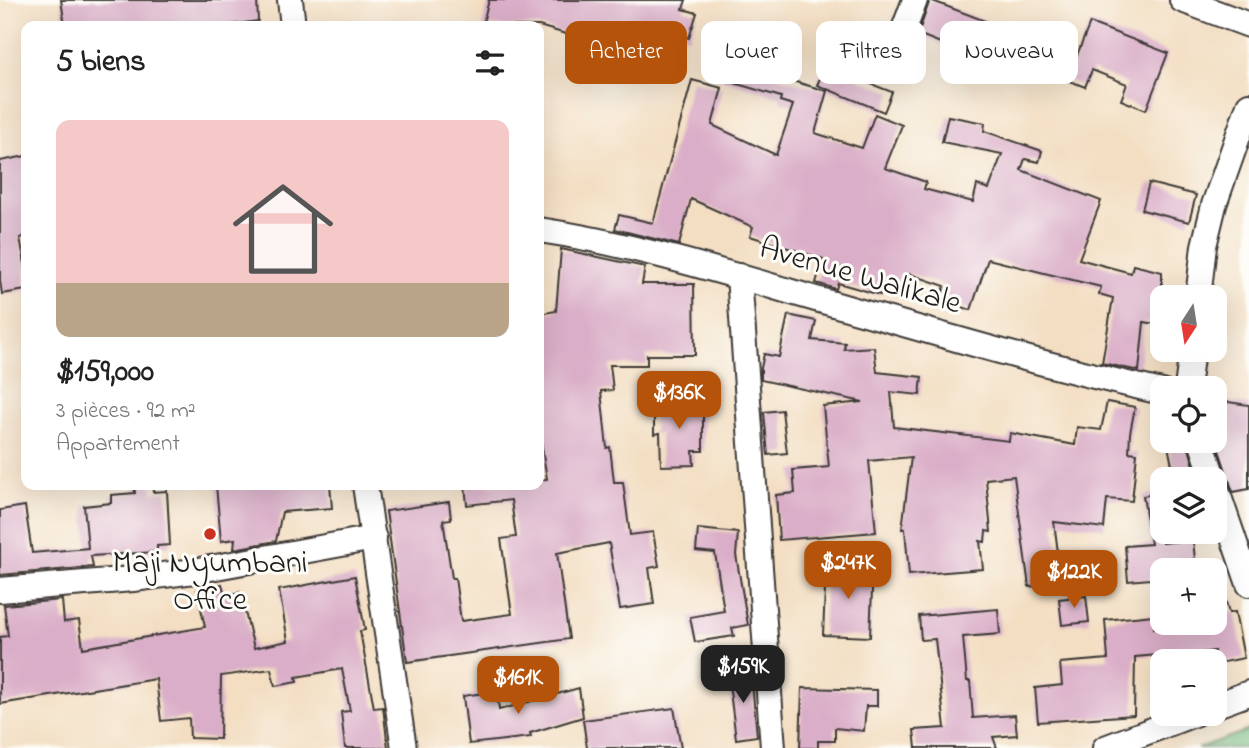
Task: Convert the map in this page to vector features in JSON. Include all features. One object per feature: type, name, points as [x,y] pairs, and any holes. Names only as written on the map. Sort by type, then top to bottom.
[{"type":"street","points":[[290,0],[292,21]]},
{"type":"street","points":[[907,21],[915,0]]},
{"type":"street","points":[[1182,0],[1249,25]]},
{"type":"street","points":[[1200,285],[1204,246],[1214,205],[1249,105]]},
{"type":"street","name":"Avenue Walikale","points":[[544,231],[594,240],[739,276],[1072,372],[1150,388]]},
{"type":"street","points":[[739,276],[773,748]]},
{"type":"street","points":[[366,490],[404,748]]},
{"type":"street","points":[[1227,519],[1249,584]]},
{"type":"street","points":[[0,590],[182,573],[374,538]]},
{"type":"street","points":[[1227,701],[1249,693]]},
{"type":"street","points":[[1105,748],[1163,726]]},
{"type":"green space","points":[[1249,730],[1249,748],[1198,748]]},
{"type":"building","points":[[61,0],[257,0],[258,21],[64,21]]},
{"type":"building","points":[[489,0],[686,0],[683,9],[697,13],[689,38],[687,21],[565,21],[565,34],[544,27],[544,21],[483,21]]},
{"type":"building","points":[[930,0],[985,21],[940,21],[940,43],[926,37],[926,21],[923,21]]},
{"type":"building","points":[[1090,23],[1168,53],[1146,110],[1121,100],[1127,84],[1092,70],[1085,87],[1077,84],[1078,53]]},
{"type":"building","points":[[692,80],[722,88],[712,125],[776,155],[793,105],[780,101],[781,97],[737,84],[802,84],[827,91],[815,133],[862,148],[875,114],[902,125],[885,168],[926,182],[924,189],[973,202],[977,185],[989,189],[1002,154],[942,142],[948,116],[985,123],[984,131],[1042,151],[1039,162],[1025,159],[1021,170],[1101,201],[1079,259],[1131,273],[1133,265],[1162,272],[1162,285],[1150,285],[1150,323],[1144,322],[1139,371],[1102,363],[1113,298],[1099,294],[1101,287],[988,259],[971,310],[940,300],[945,286],[910,274],[903,295],[882,288],[880,295],[838,283],[836,289],[816,283],[823,259],[750,236],[753,227],[691,199],[679,245],[615,229],[619,215],[653,223]]},
{"type":"building","points":[[871,84],[892,92],[884,112],[817,85]]},
{"type":"building","points":[[21,157],[21,291],[2,294],[0,281],[0,161]]},
{"type":"building","points":[[1149,183],[1196,195],[1189,222],[1142,210]]},
{"type":"building","points":[[561,249],[645,267],[642,284],[694,284],[695,355],[647,355],[647,365],[610,365],[613,390],[601,391],[607,448],[610,447],[614,482],[623,482],[630,535],[653,532],[659,566],[649,568],[654,604],[620,609],[609,543],[557,553],[569,639],[407,662],[386,511],[449,502],[451,519],[443,520],[461,621],[512,614],[501,539],[516,537],[511,500],[467,505],[466,490],[544,490],[544,479],[547,479],[544,460],[544,313],[556,311]]},
{"type":"building","points":[[788,315],[816,321],[812,340],[845,343],[844,349],[874,347],[877,372],[922,377],[920,395],[891,392],[894,427],[1009,441],[1010,433],[1075,445],[1077,427],[1101,430],[1107,402],[1135,407],[1129,452],[1137,453],[1132,501],[1107,499],[1104,528],[1054,522],[1062,583],[1029,587],[1014,476],[986,479],[991,532],[986,531],[985,542],[980,541],[983,569],[909,575],[905,529],[902,529],[911,457],[869,461],[876,532],[779,540],[776,495],[795,493],[793,470],[829,467],[823,406],[863,402],[761,380],[764,354],[779,357]]},
{"type":"building","points":[[654,401],[703,401],[703,451],[693,451],[694,465],[661,466],[660,433],[654,434]]},
{"type":"building","points":[[1227,402],[1249,405],[1249,489],[1233,492],[1227,467],[1220,453],[1227,453]]},
{"type":"building","points":[[782,410],[787,453],[768,455],[764,412]]},
{"type":"building","points":[[1169,453],[1190,453],[1194,467],[1172,467]]},
{"type":"building","points":[[135,490],[167,491],[170,545],[157,546],[157,552],[91,556],[93,567],[0,575],[0,510],[25,506],[32,553],[88,548],[84,506],[111,503],[111,495],[135,493]]},
{"type":"building","points":[[216,490],[330,490],[332,508],[282,512],[276,541],[234,549],[235,539],[221,541]]},
{"type":"building","points":[[1150,495],[1150,538],[1143,496]]},
{"type":"building","points":[[698,529],[738,533],[736,555],[748,625],[732,628],[734,636],[695,642],[690,617],[724,611],[715,553],[696,551]]},
{"type":"building","points":[[1193,544],[1195,558],[1150,558],[1150,579],[1128,581],[1125,546]]},
{"type":"building","points":[[826,565],[873,567],[870,637],[823,635]]},
{"type":"building","points":[[355,576],[365,630],[360,631],[374,708],[383,707],[388,748],[345,748],[341,712],[350,711],[342,669],[296,677],[297,682],[275,686],[271,669],[221,676],[220,739],[190,738],[189,718],[161,721],[156,679],[0,704],[0,637],[8,636],[4,605],[62,600],[64,622],[79,620],[83,648],[205,627],[197,590],[222,584],[225,596],[240,592],[254,648],[288,641],[279,590]]},
{"type":"building","points":[[1086,596],[1089,622],[1062,625],[1059,599]]},
{"type":"building","points":[[1227,606],[1229,613],[1235,612],[1244,658],[1227,661],[1227,649],[1150,649],[1150,656],[1135,657],[1134,715],[1038,722],[1035,688],[1062,685],[1060,663],[1108,659],[1105,620],[1150,615],[1150,635],[1227,635]]},
{"type":"building","points":[[998,609],[1000,634],[963,637],[967,681],[970,681],[973,718],[1015,715],[1017,735],[993,737],[997,748],[916,748],[914,730],[945,728],[935,639],[921,640],[919,616]]},
{"type":"building","points":[[751,672],[757,736],[736,739],[728,675]]},
{"type":"building","points":[[579,688],[583,717],[530,733],[531,737],[469,744],[463,696],[497,691],[499,710]]},
{"type":"building","points":[[802,688],[877,690],[877,706],[866,706],[864,731],[835,728],[835,741],[818,741],[818,748],[800,748]]},
{"type":"building","points":[[674,708],[681,748],[587,748],[583,720]]},
{"type":"place","name":"Maji Nyumbani Office","points":[[210,534]]}]
